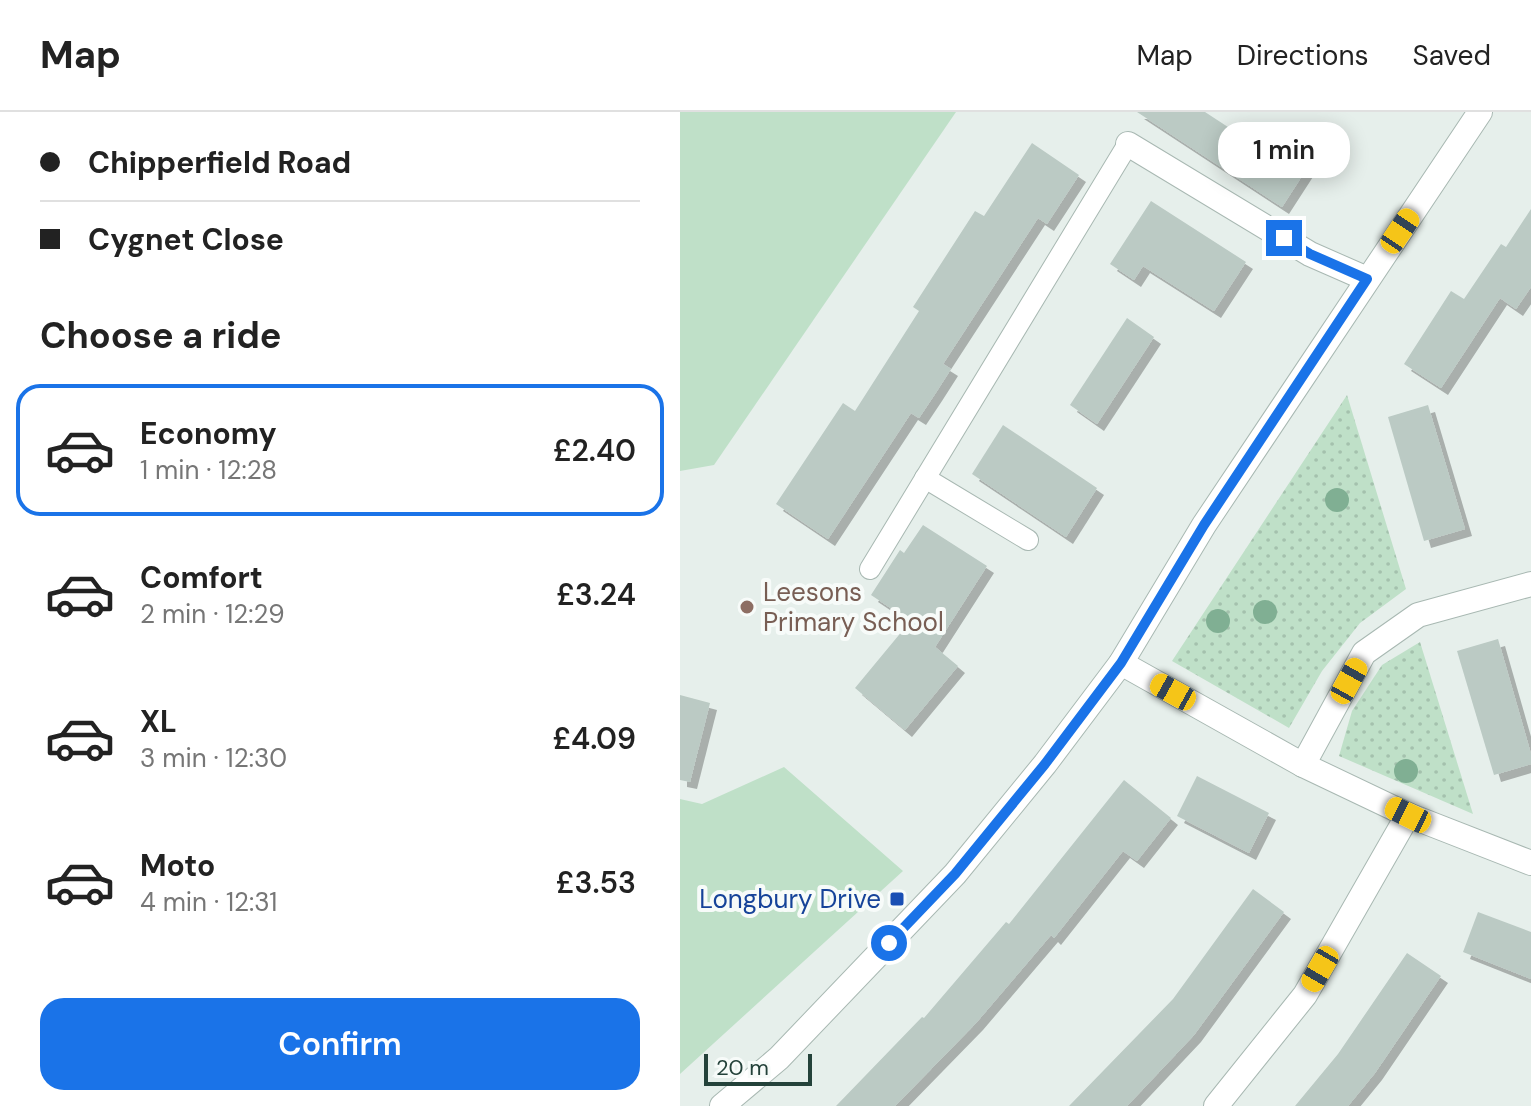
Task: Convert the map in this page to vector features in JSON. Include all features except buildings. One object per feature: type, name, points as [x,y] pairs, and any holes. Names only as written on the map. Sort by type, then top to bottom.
[{"type":"street","points":[[722,1106],[779,1058],[955,874],[1045,764],[1121,663],[1204,525],[1480,112]]},
{"type":"street","points":[[1128,144],[1310,254],[1367,279]]},
{"type":"street","points":[[1303,765],[1364,653],[1418,615],[1531,584]]},
{"type":"street","points":[[1121,663],[1303,765],[1408,815],[1531,863]]},
{"type":"street","points":[[1216,1106],[1305,995],[1408,815]]},
{"type":"lane","points":[[870,569],[1128,144]]},
{"type":"lane","points":[[925,478],[1028,540]]},
{"type":"green space","points":[[680,112],[956,112],[714,465],[680,471]]},
{"type":"green space","points":[[1347,395],[1406,589],[1360,623],[1322,671],[1289,728],[1172,661]]},
{"type":"green space","points":[[1420,642],[1473,814],[1339,756],[1352,711],[1382,665]]},
{"type":"green space","points":[[784,767],[903,871],[680,1074],[680,799],[702,804]]},
{"type":"place","name":"Leesons Primary School","points":[[747,607]]},
{"type":"place","name":"Longbury Drive","points":[[897,899]]},
{"type":"route","points":[[889,943],[955,874],[1045,764],[1121,663],[1204,525],[1367,279],[1310,254],[1284,238]]}]
